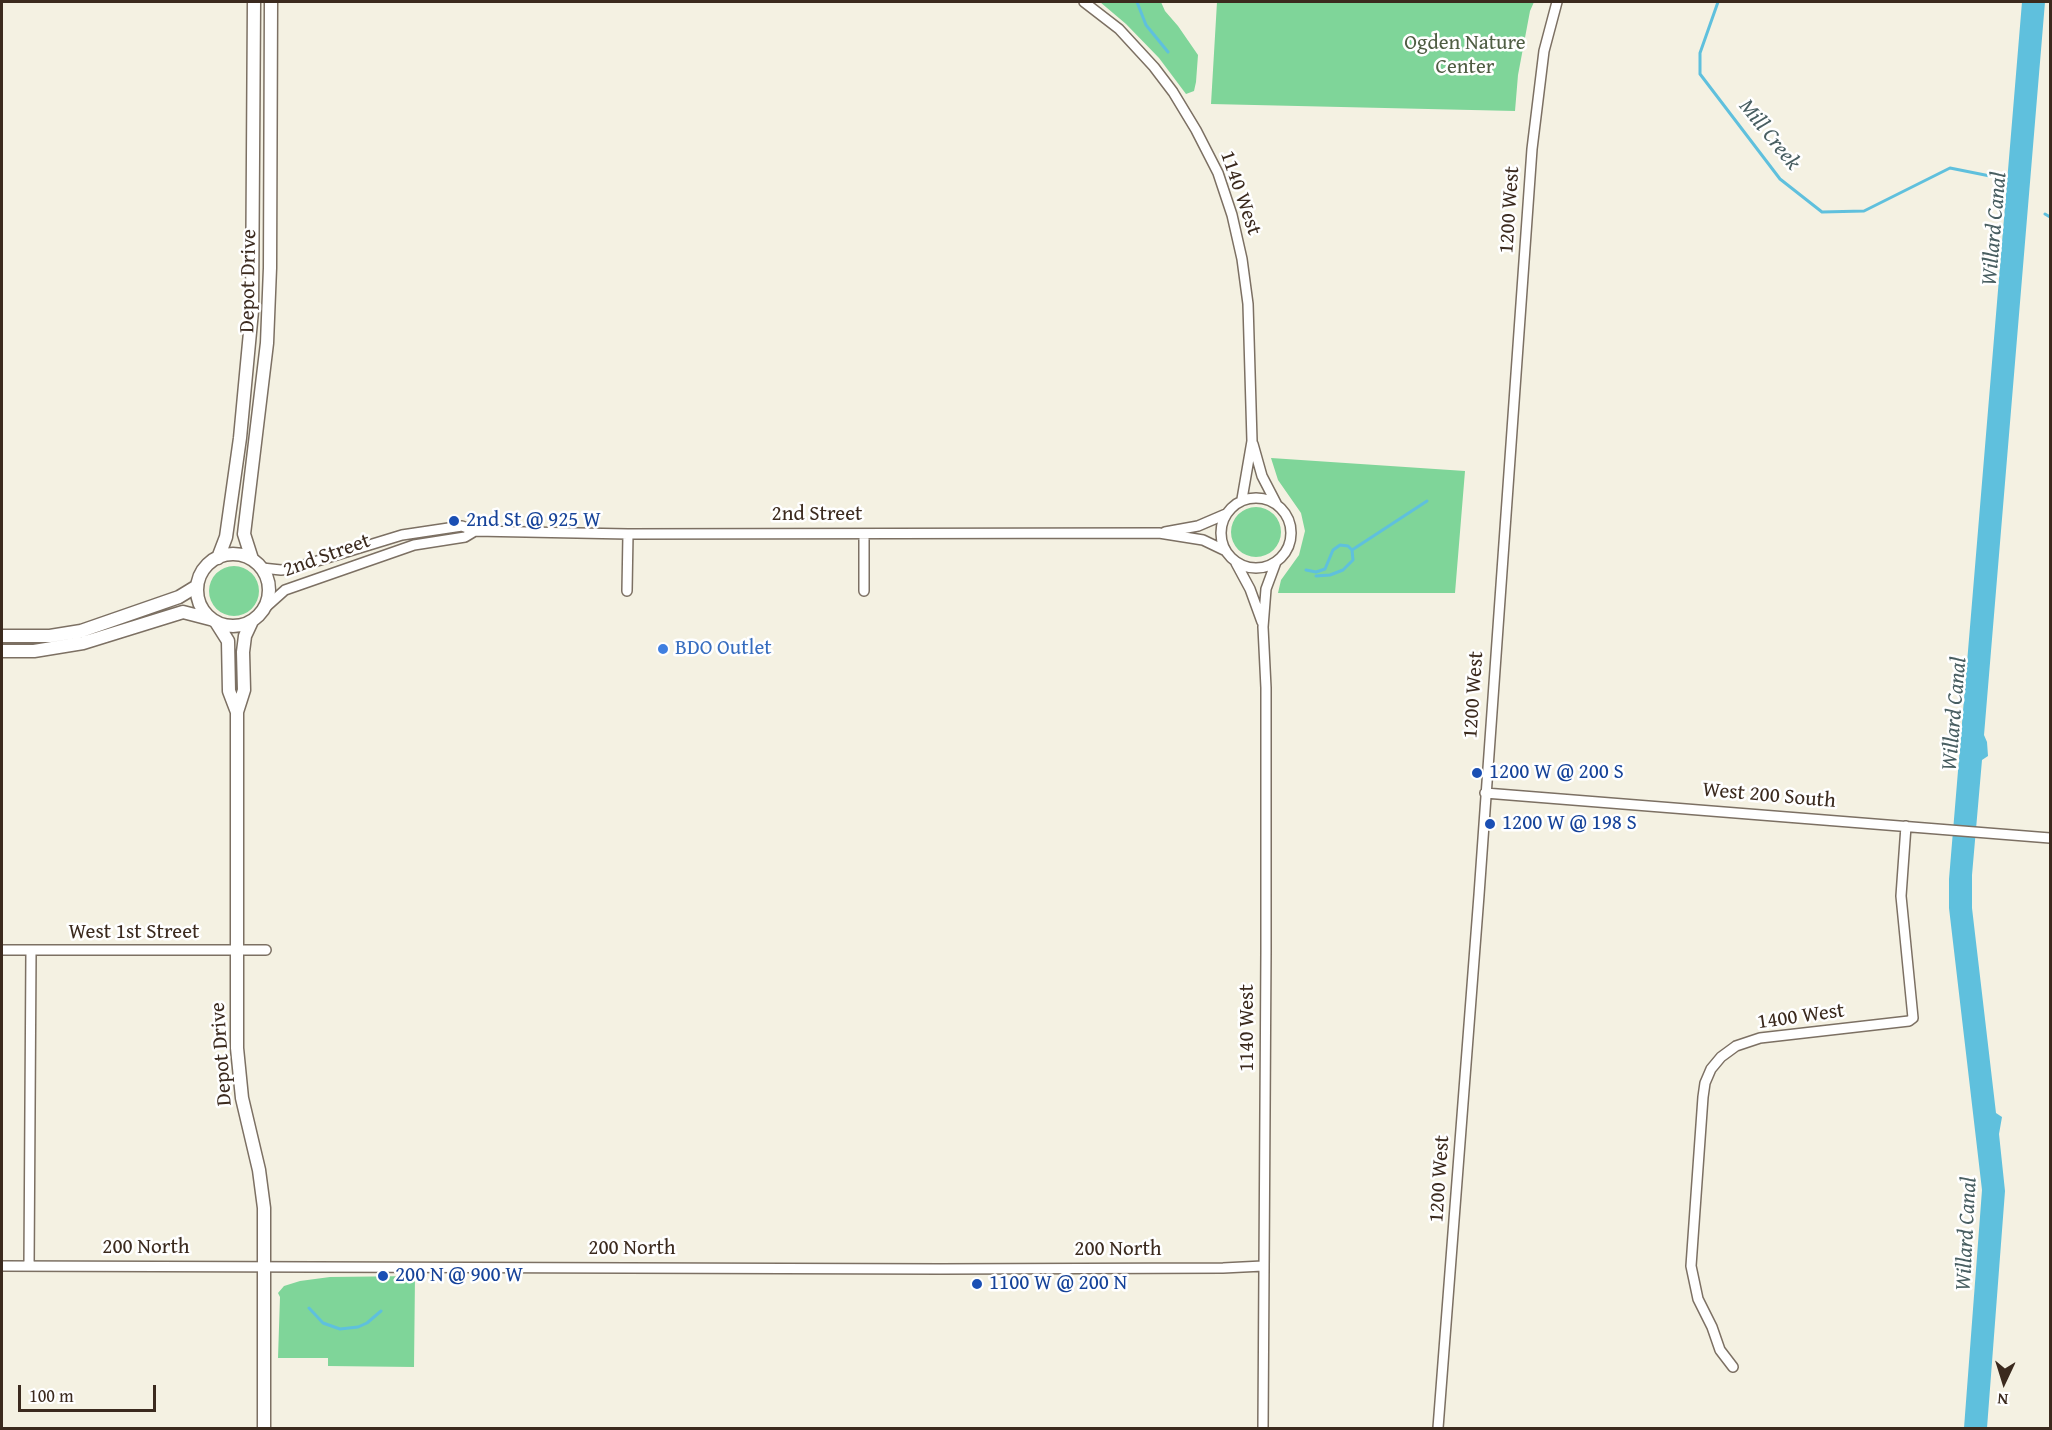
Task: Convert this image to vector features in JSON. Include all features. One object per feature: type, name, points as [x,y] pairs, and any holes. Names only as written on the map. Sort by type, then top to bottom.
[{"type":"main road","name":"Depot Drive","points":[[218,558],[226,537],[240,438],[252,311],[254,2]]},
{"type":"main road","name":"Depot Drive","points":[[257,564],[244,534],[267,343],[270,256],[271,2]]},
{"type":"main road","points":[[237,554],[257,564],[269,582],[266,607],[258,617],[235,627],[222,625],[203,610],[198,599],[197,586],[205,568],[218,558],[237,554]]},
{"type":"main road","points":[[2,636],[50,636],[81,631],[179,597],[197,586]]},
{"type":"main road","points":[[2,651],[34,651],[83,643],[183,612],[214,620]]},
{"type":"main road","name":"Depot Drive","points":[[214,620],[228,640],[229,691],[237,712]]},
{"type":"main road","name":"Depot Drive","points":[[252,621],[245,636],[244,690],[237,712],[237,1048],[242,1098],[264,1208],[264,1428]]},
{"type":"street","name":"1140 West","points":[[1084,2],[1119,29],[1154,67],[1173,92],[1218,173],[1232,215],[1242,259],[1248,304],[1252,441],[1242,499]]},
{"type":"street","name":"1200 West","points":[[1438,1428],[1478,917],[1485,793],[1535,118],[1544,51],[1557,2]]},
{"type":"street","name":"1140 West","points":[[1252,441],[1262,476],[1276,503]]},
{"type":"street","points":[[1265,498],[1276,503],[1284,511],[1291,532],[1284,554],[1267,567],[1245,567],[1235,563],[1226,551],[1221,531],[1226,514],[1242,499],[1265,498]]},
{"type":"street","name":"2nd Street","points":[[1159,533],[1198,526],[1226,514]]},
{"type":"street","name":"2nd Street","points":[[257,564],[281,570],[291,569],[402,535],[462,526],[475,531],[628,534],[1159,533],[1203,540],[1226,551]]},
{"type":"street","name":"2nd Street","points":[[266,607],[285,590],[414,545],[465,537],[475,531]]},
{"type":"street","points":[[627,591],[628,534]]},
{"type":"street","points":[[864,534],[864,591]]},
{"type":"street","name":"1140 West","points":[[1263,1428],[1263,1266],[1266,1186],[1266,688],[1263,627],[1267,587],[1276,562]]},
{"type":"street","name":"1140 West","points":[[1235,563],[1250,589],[1263,627]]},
{"type":"street","name":"West 200 South","points":[[1485,793],[2050,838]]},
{"type":"street","name":"1400 West","points":[[1734,1367],[1720,1350],[1698,1299],[1690,1266],[1706,1083],[1711,1069],[1721,1057],[1736,1046],[1760,1038],[1909,1021],[1913,1018],[1901,896],[1906,826]]},
{"type":"street","name":"West 1st Street","points":[[2,950],[266,950]]},
{"type":"street","points":[[29,1266],[31,951]]},
{"type":"street","name":"200 North","points":[[2,1266],[1223,1269],[1263,1266]]},
{"type":"green space","points":[[1100,2],[1161,2],[1165,11],[1198,55],[1194,91],[1186,94],[1159,58],[1126,24]]},
{"type":"green space","name":"Ogden Nature Center","points":[[1217,2],[1534,2],[1530,11],[1518,75],[1515,111],[1211,104]]},
{"type":"green space","points":[[1271,458],[1465,471],[1455,593],[1278,593],[1281,580],[1299,555],[1305,531],[1301,513],[1278,480]]},
{"type":"green space","points":[[1256,507],[1270,511],[1277,518],[1281,532],[1277,546],[1270,553],[1256,557],[1242,553],[1235,546],[1231,532],[1235,518],[1242,511]]},
{"type":"green space","points":[[234,566],[252,573],[259,591],[252,609],[234,616],[216,609],[209,591],[216,573]]},
{"type":"green space","points":[[415,1276],[414,1367],[328,1366],[328,1358],[278,1358],[280,1297],[278,1293],[284,1286],[300,1281],[330,1277]]},
{"type":"water","points":[[2022,2],[2045,2],[1984,735],[1988,756],[1982,760],[1972,875],[1972,908],[1996,1113],[2002,1117],[1999,1134],[2005,1191],[1987,1428],[1964,1428],[1982,1190],[1949,908],[1949,879]]},
{"type":"waterway","points":[[1137,2],[1146,25],[1168,52]]},
{"type":"waterway","name":"Mill Creek","points":[[1718,2],[1700,53],[1700,74],[1780,179],[1822,212],[1864,211],[1950,168],[1990,176]]},
{"type":"waterway","name":"Mill Creek","points":[[2045,214],[2050,217]]},
{"type":"waterway","points":[[1352,550],[1427,501]]},
{"type":"waterway","points":[[1306,570],[1316,572],[1325,569],[1333,550],[1340,545],[1348,546],[1352,550],[1353,560],[1343,570],[1330,575],[1316,576]]},
{"type":"waterway","points":[[309,1308],[323,1323],[340,1329],[358,1327],[367,1323],[381,1311]]},
{"type":"place","name":"2nd St @ 925 W","points":[[454,521]]},
{"type":"place","name":"BDO Outlet","points":[[663,649]]},
{"type":"place","name":"1200 W @ 200 S","points":[[1477,773]]},
{"type":"place","name":"1200 W @ 198 S","points":[[1490,824]]},
{"type":"place","name":"200 N @ 900 W","points":[[383,1276]]},
{"type":"place","name":"1100 W @ 200 N","points":[[977,1284]]},
{"type":"water label","name":"Willard Canal","points":[[1995,229]]},
{"type":"water label","name":"Willard Canal","points":[[1955,714]]},
{"type":"water label","name":"Willard Canal","points":[[1967,1234]]}]
